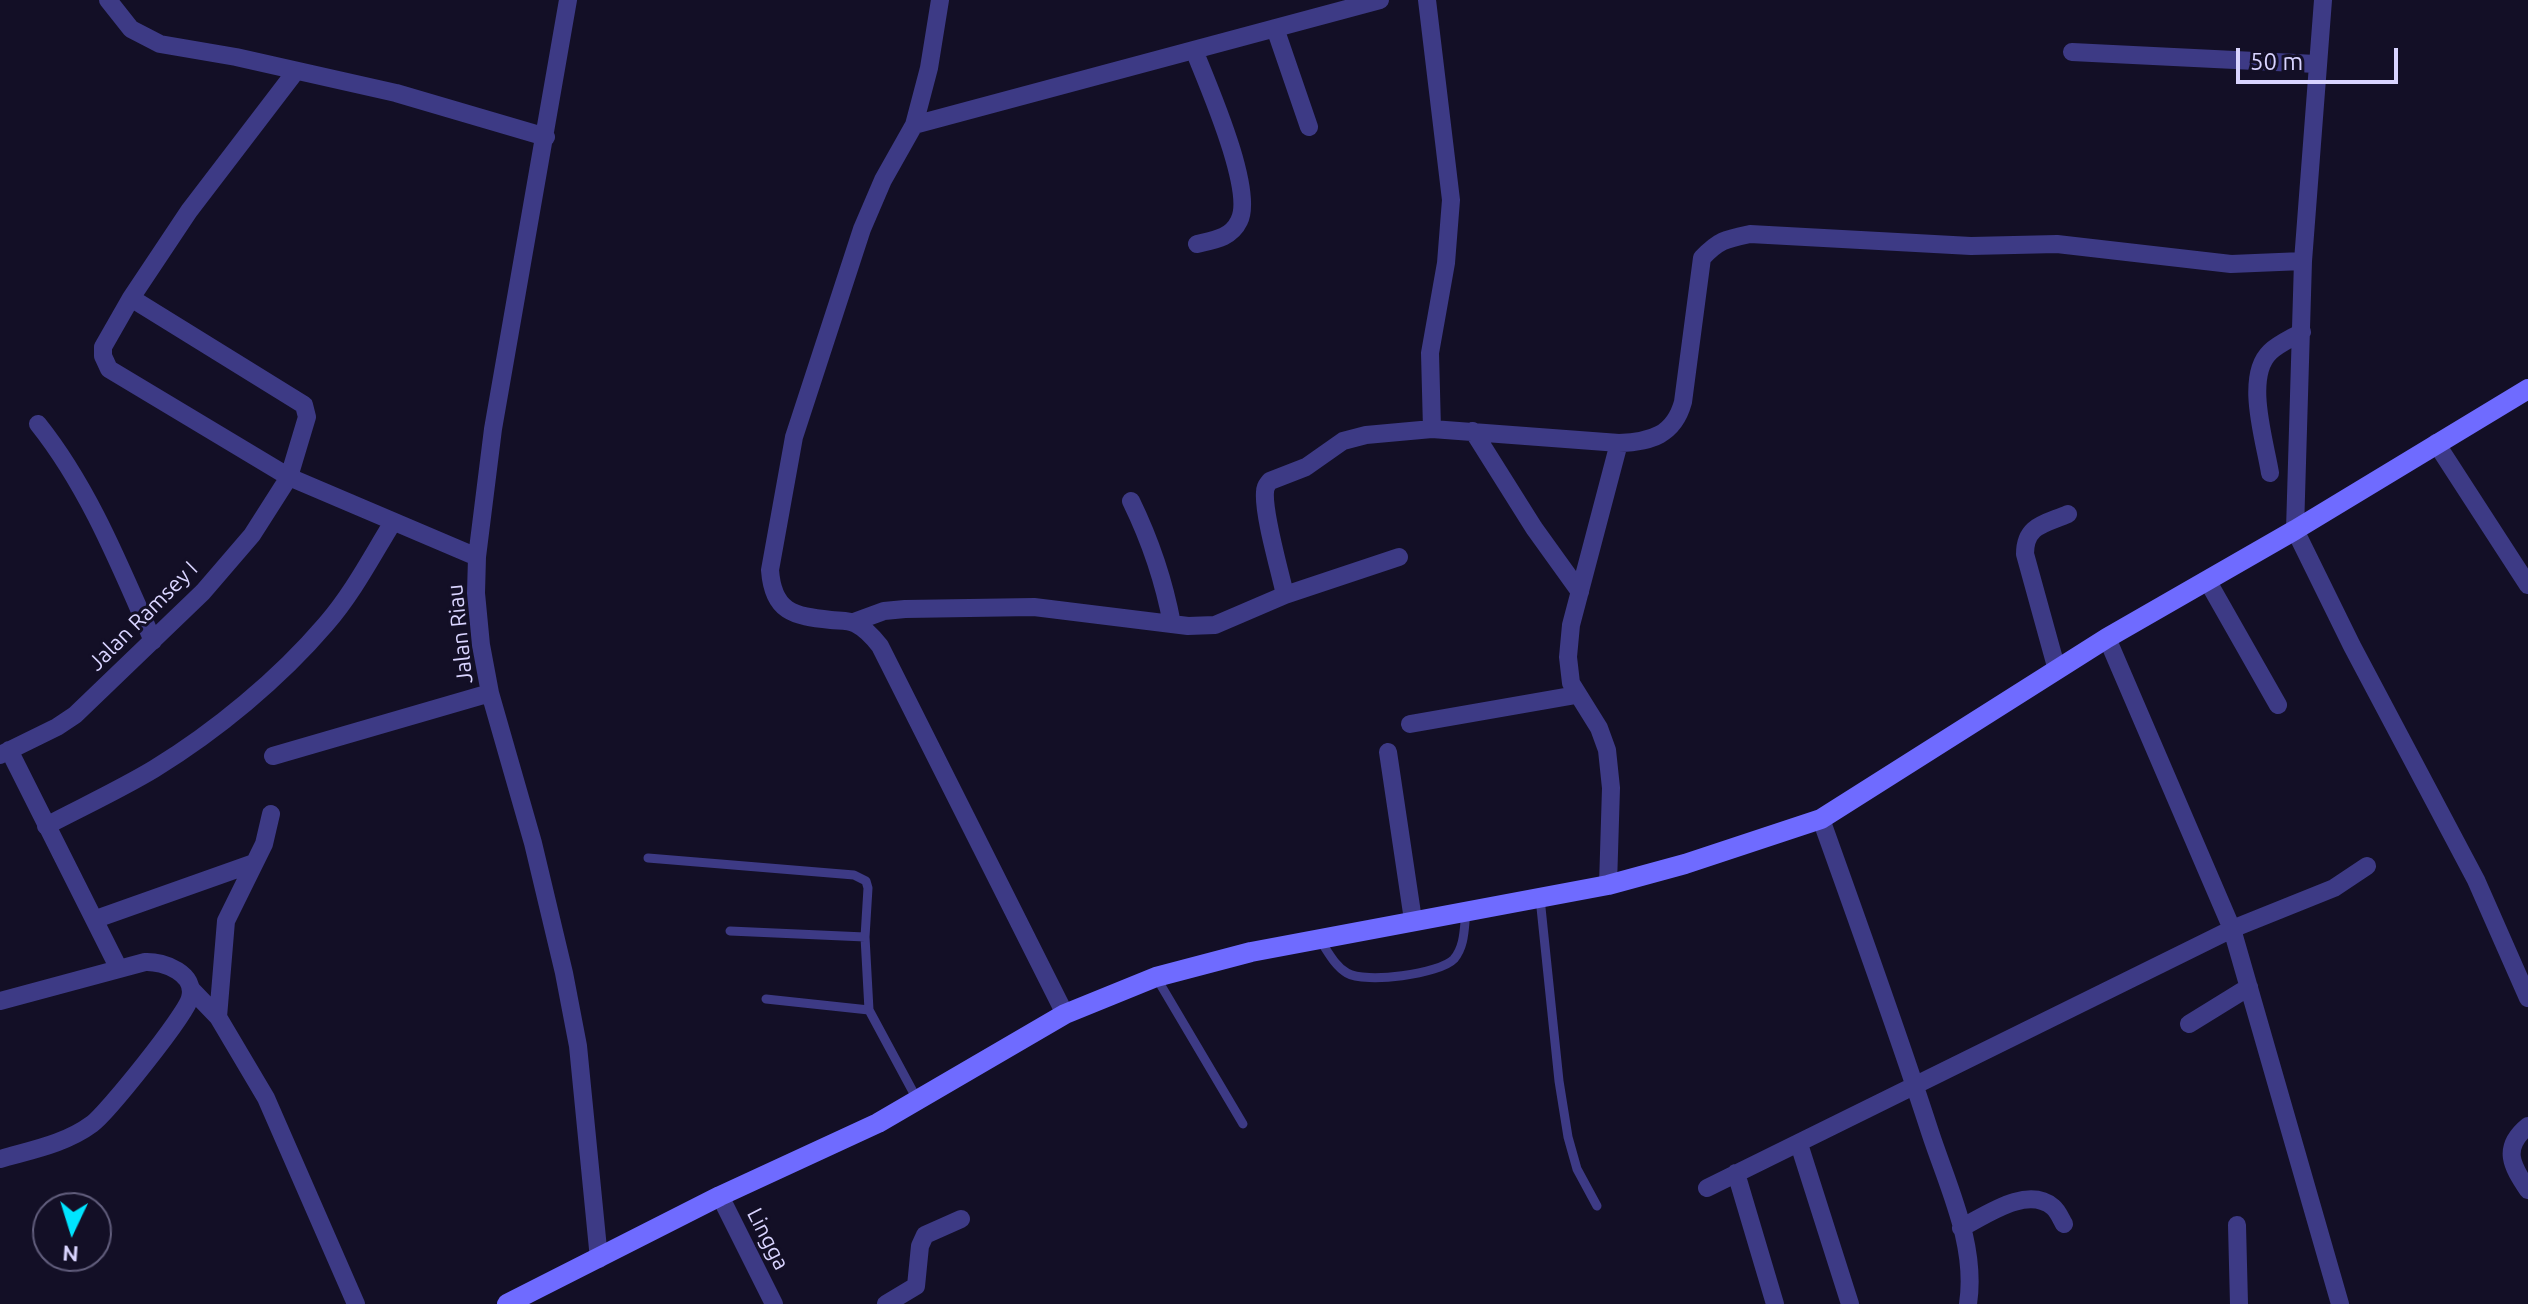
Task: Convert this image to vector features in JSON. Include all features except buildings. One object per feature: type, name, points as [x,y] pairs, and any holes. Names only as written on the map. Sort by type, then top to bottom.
[{"type":"main road","points":[[507,1304],[720,1196],[878,1123],[1065,1014],[1156,977],[1251,952],[1608,885],[1685,864],[1821,819],[2107,638],[2295,530],[2528,389]]},
{"type":"street","points":[[108,0],[122,21],[152,41],[396,93],[546,137]]},
{"type":"street","name":"Jalan Riau","points":[[568,0],[493,429],[477,557],[478,620],[490,693],[533,843],[578,1046],[599,1259]]},
{"type":"street","points":[[940,0],[929,68],[914,125],[883,180],[862,229],[794,437],[770,570],[774,597],[782,607],[803,616],[854,622],[884,611],[905,609],[1034,607],[1188,626],[1226,622],[1285,595],[1399,557]]},
{"type":"street","points":[[914,125],[1275,28],[1359,2],[1380,0]]},
{"type":"street","points":[[1427,0],[1451,200],[1446,263],[1430,353],[1432,429]]},
{"type":"street","points":[[2323,0],[2303,261],[2295,530],[2352,646],[2476,880],[2528,998]]},
{"type":"street","points":[[1275,28],[1309,127]]},
{"type":"street","points":[[1194,50],[1223,124],[1243,200],[1239,222],[1229,234],[1197,244]]},
{"type":"street","points":[[2072,52],[2316,64]]},
{"type":"street","points":[[296,71],[189,211],[131,298],[103,347],[103,356],[109,369],[289,477],[477,557]]},
{"type":"street","points":[[1285,595],[1265,497],[1268,482],[1306,467],[1335,445],[1353,437],[1432,429],[1619,443],[1654,438],[1669,431],[1683,402],[1702,258],[1716,243],[1727,239],[1750,234],[1971,246],[2057,244],[2231,264],[2303,261]]},
{"type":"street","name":"Jalan Ramsey I","points":[[5,752],[75,715],[203,592],[252,535],[289,477],[307,417],[304,405],[131,298]]},
{"type":"street","points":[[2270,473],[2256,390],[2258,371],[2269,352],[2302,332]]},
{"type":"street","points":[[38,424],[61,452],[77,479],[153,641]]},
{"type":"street","points":[[1473,431],[1534,528],[1580,592]]},
{"type":"street","points":[[1608,885],[1611,788],[1607,750],[1599,728],[1571,683],[1568,641],[1619,443]]},
{"type":"street","points":[[2436,443],[2528,585]]},
{"type":"street","points":[[1131,501],[1154,554],[1166,591],[1172,624]]},
{"type":"street","points":[[2057,670],[2025,554],[2025,541],[2031,530],[2068,514]]},
{"type":"street","points":[[46,826],[153,770],[244,703],[328,622],[393,522]]},
{"type":"street","points":[[2207,580],[2278,705]]},
{"type":"street","points":[[854,622],[869,633],[887,658],[1065,1014]]},
{"type":"street","points":[[2107,638],[2232,929],[2340,1304]]},
{"type":"street","points":[[273,756],[490,693]]},
{"type":"street","points":[[1410,724],[1576,695]]},
{"type":"street","points":[[5,752],[96,919],[119,969]]},
{"type":"street","points":[[1388,752],[1413,920]]},
{"type":"street","points":[[218,1017],[226,921],[264,844],[271,814]]},
{"type":"street","points":[[1821,819],[1915,1085],[1961,1228],[1970,1258],[1968,1304]]},
{"type":"street","points":[[96,919],[254,863]]},
{"type":"street","points":[[1707,1188],[2232,929],[2334,888],[2367,866]]},
{"type":"street","points":[[0,1001],[145,962],[164,964],[187,979],[191,989],[218,1017],[272,1111],[356,1304]]},
{"type":"street","points":[[2189,1024],[2249,987]]},
{"type":"street","points":[[0,1159],[71,1138],[94,1123],[188,1004],[191,989]]},
{"type":"street","points":[[2528,1126],[2518,1134],[2511,1156],[2516,1172],[2528,1190]]},
{"type":"street","points":[[1799,1144],[1850,1304]]},
{"type":"street","points":[[1736,1173],[1775,1304]]},
{"type":"street","name":"Lingga","points":[[720,1196],[774,1304]]},
{"type":"street","points":[[1961,1228],[2008,1204],[2026,1200],[2040,1201],[2054,1208],[2064,1224]]},
{"type":"street","points":[[886,1304],[916,1286],[920,1246],[925,1235],[961,1219]]},
{"type":"street","points":[[2237,1225],[2239,1304]]},
{"type":"lane","points":[[648,858],[859,876],[866,881],[869,1010],[918,1101]]},
{"type":"lane","points":[[1540,898],[1559,1081],[1568,1137],[1577,1169],[1597,1206]]},
{"type":"lane","points":[[1320,940],[1344,972],[1377,979],[1443,966],[1457,954],[1463,941],[1466,912]]},
{"type":"lane","points":[[730,931],[865,937]]},
{"type":"lane","points":[[1156,977],[1243,1124]]},
{"type":"lane","points":[[766,999],[869,1010]]}]
